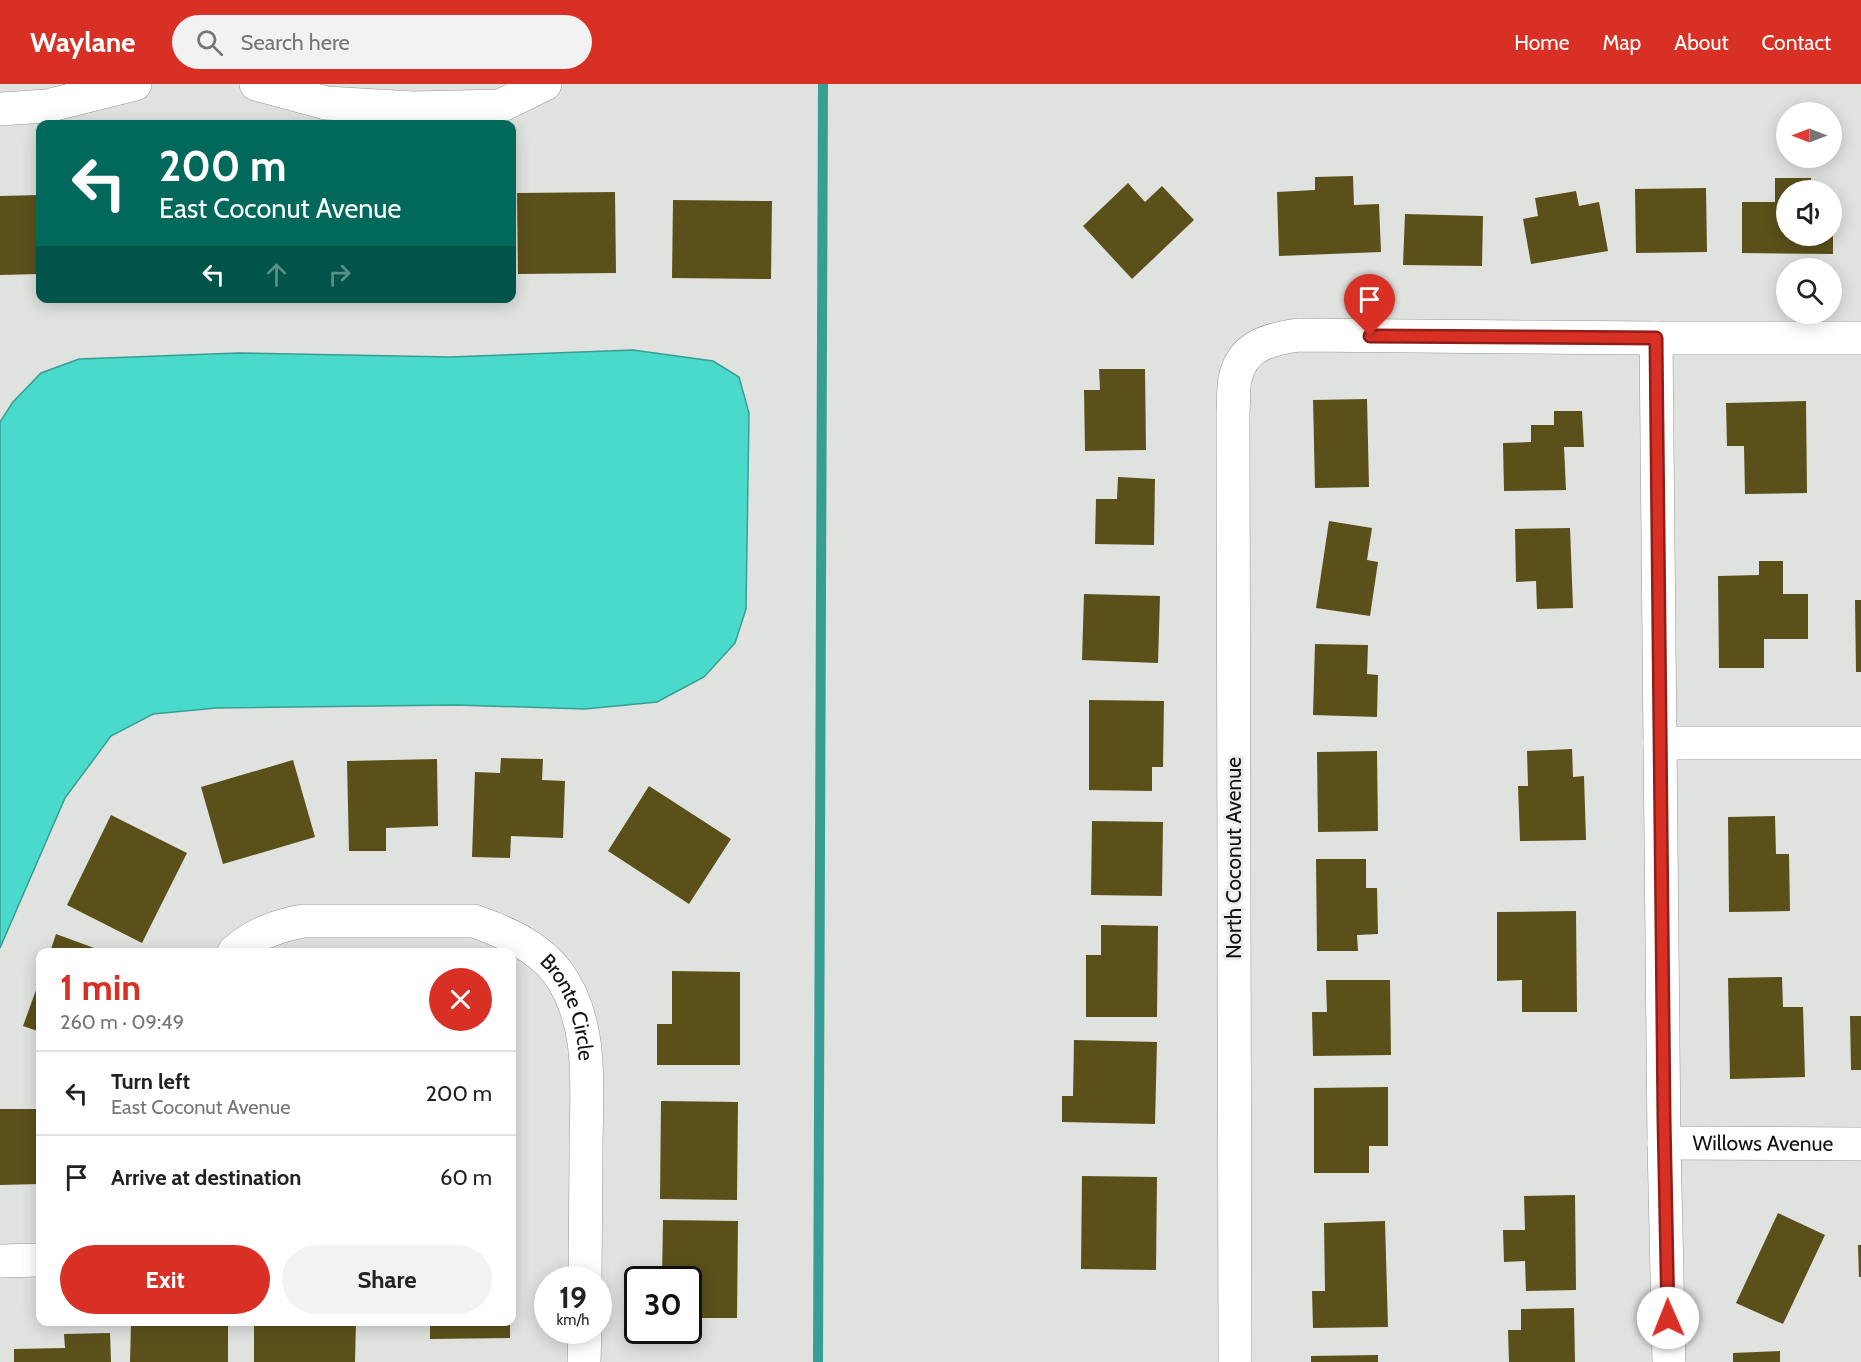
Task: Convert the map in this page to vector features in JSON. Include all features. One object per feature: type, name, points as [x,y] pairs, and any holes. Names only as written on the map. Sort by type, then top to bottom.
[{"type":"street","points":[[0,110],[47,105],[135,84]]},
{"type":"street","points":[[256,84],[326,103],[413,108],[500,105],[545,84]]},
{"type":"street","name":"North Coconut Avenue","points":[[1235,1362],[1233,412],[1235,378],[1245,357],[1257,346],[1270,339],[1299,335],[1656,338]]},
{"type":"street","points":[[1669,1362],[1664,1143],[1656,338],[1861,338]]},
{"type":"street","points":[[1660,743],[1861,743]]},
{"type":"street","name":"Bronte Circle","points":[[238,948],[246,941],[278,926],[303,921],[474,921],[520,940],[541,955],[558,973],[573,1000],[580,1019],[586,1058],[585,1266]]},
{"type":"street","name":"Willows Avenue","points":[[1664,1143],[1861,1144]]},
{"type":"street","points":[[0,1261],[36,1260]]},
{"type":"street","points":[[584,1362],[585,1344]]},
{"type":"water","points":[[633,350],[713,361],[739,377],[749,413],[746,609],[735,643],[704,677],[657,702],[585,709],[456,705],[216,708],[153,714],[111,736],[65,798],[0,948],[0,422],[13,402],[41,373],[79,359],[238,353],[450,357]]},
{"type":"building","points":[[1353,176],[1354,205],[1379,204],[1381,252],[1279,256],[1277,192],[1315,190],[1315,177]]},
{"type":"building","points":[[1775,178],[1811,178],[1811,180],[1776,180],[1776,246],[1833,246],[1833,254],[1742,253],[1742,202],[1775,202]]},
{"type":"building","points":[[1128,183],[1145,202],[1162,186],[1194,220],[1132,279],[1083,226]]},
{"type":"building","points":[[1706,188],[1707,252],[1636,253],[1635,189]]},
{"type":"building","points":[[1576,191],[1579,206],[1599,202],[1608,251],[1531,264],[1523,219],[1538,216],[1535,198]]},
{"type":"building","points":[[615,192],[616,273],[518,274],[517,193]]},
{"type":"building","points":[[36,195],[36,274],[0,275],[0,196]]},
{"type":"building","points":[[673,200],[772,201],[771,279],[672,278]]},
{"type":"building","points":[[1405,214],[1483,216],[1482,266],[1403,265]]},
{"type":"building","points":[[1099,369],[1145,369],[1146,450],[1085,451],[1084,390],[1100,390]]},
{"type":"building","points":[[1367,399],[1369,487],[1315,488],[1313,400]]},
{"type":"building","points":[[1806,401],[1807,493],[1745,494],[1744,446],[1727,446],[1726,403]]},
{"type":"building","points":[[1554,411],[1582,411],[1584,447],[1564,447],[1566,490],[1504,491],[1503,443],[1531,442],[1531,425],[1554,425]]},
{"type":"building","points":[[1118,477],[1155,479],[1154,545],[1095,544],[1096,499],[1117,499]]},
{"type":"building","points":[[1329,521],[1372,528],[1367,560],[1378,562],[1370,616],[1316,608]]},
{"type":"building","points":[[1570,528],[1573,608],[1537,609],[1536,581],[1516,582],[1515,529]]},
{"type":"building","points":[[1759,561],[1783,561],[1783,594],[1808,594],[1808,639],[1764,639],[1764,668],[1719,668],[1718,576],[1759,575]]},
{"type":"building","points":[[1084,594],[1160,596],[1158,663],[1082,660]]},
{"type":"building","points":[[1855,600],[1861,600],[1861,672],[1856,672]]},
{"type":"building","points":[[1315,644],[1368,645],[1367,674],[1378,675],[1377,717],[1313,715]]},
{"type":"building","points":[[1089,700],[1164,701],[1163,767],[1152,767],[1152,791],[1089,790]]},
{"type":"building","points":[[1572,749],[1573,777],[1584,776],[1586,840],[1520,841],[1518,786],[1528,786],[1527,751]]},
{"type":"building","points":[[1377,751],[1378,831],[1318,832],[1317,752]]},
{"type":"building","points":[[501,758],[543,759],[542,780],[565,781],[563,838],[511,836],[510,858],[472,857],[475,772],[500,773]]},
{"type":"building","points":[[437,759],[438,826],[386,828],[386,851],[349,851],[347,761]]},
{"type":"building","points":[[293,760],[315,837],[223,864],[201,787]]},
{"type":"building","points":[[649,786],[731,839],[689,904],[608,851]]},
{"type":"building","points":[[111,815],[187,853],[142,943],[67,905]]},
{"type":"building","points":[[1775,816],[1776,854],[1789,854],[1790,911],[1729,912],[1728,817]]},
{"type":"building","points":[[1092,821],[1163,822],[1162,896],[1091,895]]},
{"type":"building","points":[[1316,859],[1366,859],[1366,888],[1377,888],[1378,934],[1357,935],[1358,951],[1317,951]]},
{"type":"building","points":[[1576,911],[1577,1012],[1522,1012],[1522,980],[1497,981],[1497,912]]},
{"type":"building","points":[[1101,925],[1158,926],[1157,1017],[1086,1017],[1086,955],[1101,955]]},
{"type":"building","points":[[56,934],[94,948],[51,948]]},
{"type":"building","points":[[672,971],[740,972],[740,1065],[657,1065],[657,1024],[672,1024]]},
{"type":"building","points":[[1782,977],[1783,1007],[1803,1007],[1805,1077],[1730,1079],[1728,978]]},
{"type":"building","points":[[1326,980],[1390,980],[1391,1055],[1313,1056],[1312,1012],[1327,1012]]},
{"type":"building","points":[[36,990],[36,1031],[23,1026]]},
{"type":"building","points":[[1850,1016],[1861,1016],[1861,1070],[1851,1070]]},
{"type":"building","points":[[1074,1040],[1157,1042],[1155,1124],[1062,1122],[1062,1096],[1073,1096]]},
{"type":"building","points":[[1388,1087],[1388,1146],[1369,1146],[1369,1173],[1314,1173],[1314,1088]]},
{"type":"building","points":[[661,1101],[738,1102],[737,1200],[660,1199]]},
{"type":"building","points":[[0,1109],[36,1109],[36,1184],[0,1185]]},
{"type":"building","points":[[1082,1176],[1157,1177],[1156,1270],[1081,1269]]},
{"type":"building","points":[[1575,1195],[1576,1290],[1526,1291],[1525,1261],[1504,1262],[1503,1230],[1525,1230],[1524,1196]]},
{"type":"building","points":[[1778,1213],[1825,1235],[1783,1324],[1736,1303]]},
{"type":"building","points":[[663,1220],[738,1221],[737,1318],[702,1318],[702,1266],[662,1266]]},
{"type":"building","points":[[1385,1221],[1388,1327],[1313,1328],[1312,1291],[1325,1291],[1324,1223]]},
{"type":"building","points":[[1858,1245],[1861,1245],[1861,1277],[1859,1277]]},
{"type":"building","points":[[1574,1308],[1575,1362],[1509,1362],[1508,1330],[1521,1330],[1521,1309]]},
{"type":"building","points":[[131,1326],[228,1326],[228,1362],[130,1362]]},
{"type":"building","points":[[254,1326],[356,1326],[355,1362],[254,1362]]},
{"type":"building","points":[[430,1326],[510,1326],[510,1338],[430,1339]]},
{"type":"building","points":[[110,1333],[111,1362],[14,1362],[14,1349],[65,1348],[64,1334]]},
{"type":"building","points":[[1780,1351],[1780,1362],[1733,1362],[1733,1353]]},
{"type":"building","points":[[1378,1355],[1378,1362],[1311,1362],[1311,1356]]},
{"type":"waterway","points":[[818,1362],[823,84]]},
{"type":"route","points":[[1370,336],[1656,338],[1668,1318]]}]
